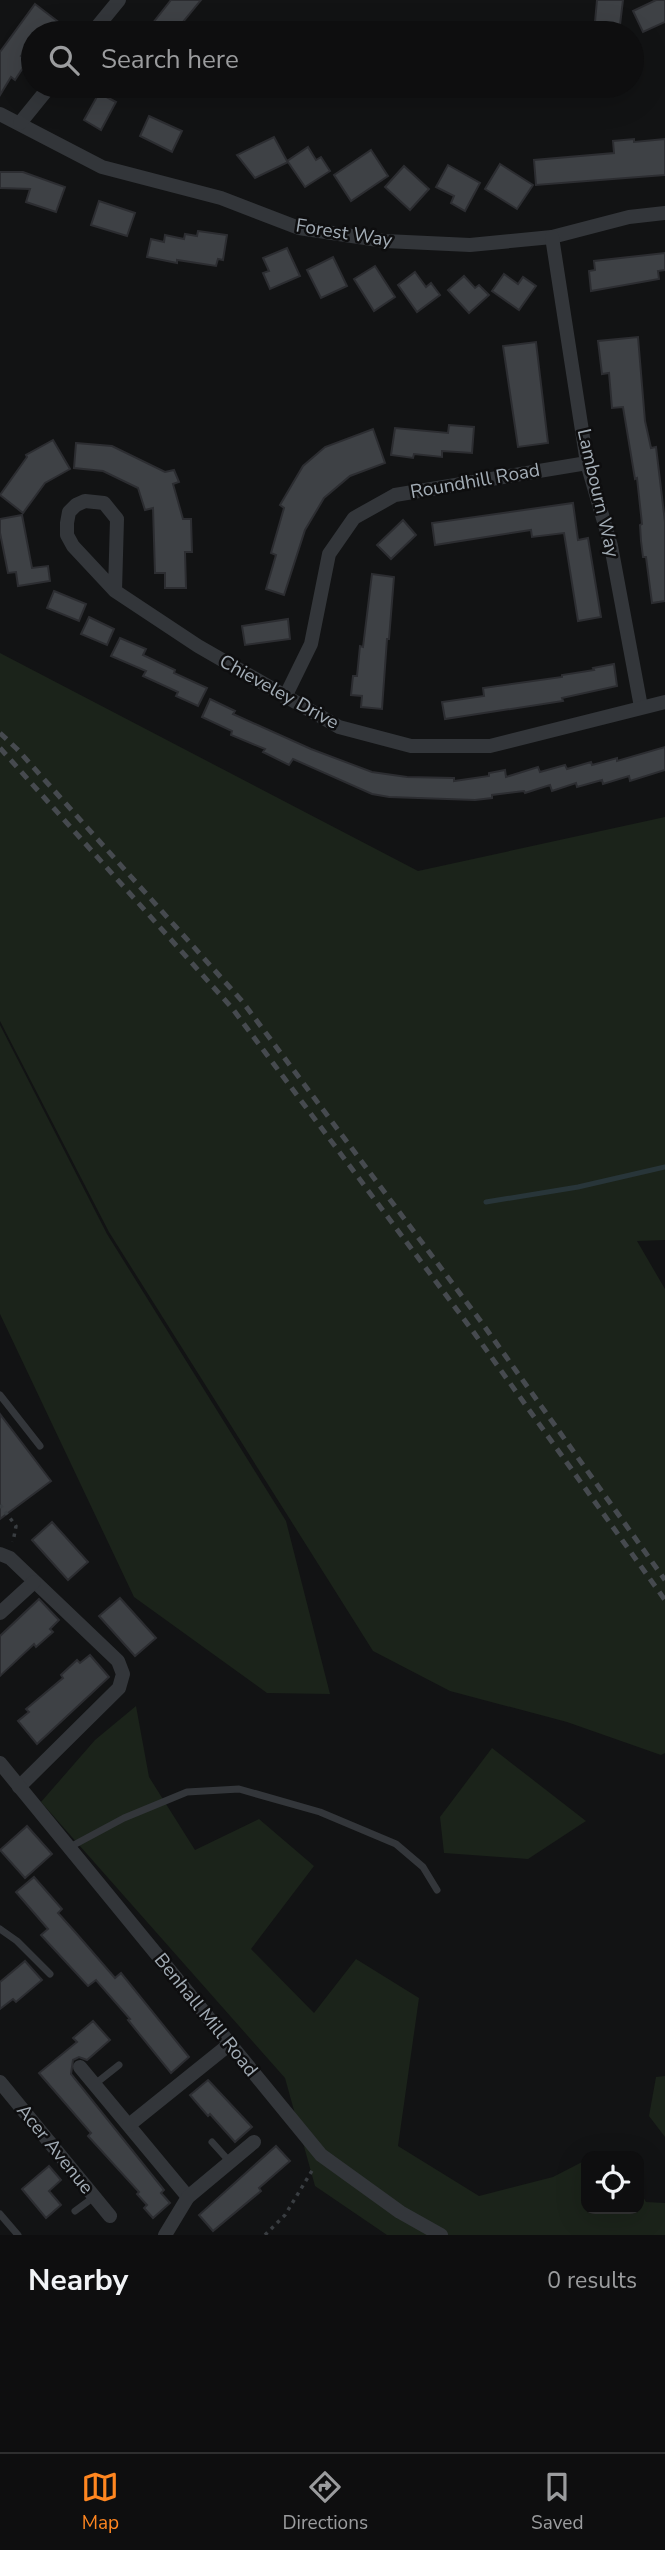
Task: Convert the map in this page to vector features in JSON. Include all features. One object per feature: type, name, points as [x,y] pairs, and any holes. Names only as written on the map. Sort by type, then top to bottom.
[{"type":"street","points":[[102,21],[119,0]]},
{"type":"street","points":[[20,123],[40,98]]},
{"type":"street","name":"Forest Way","points":[[0,114],[102,167],[221,198],[299,228],[385,241],[470,245],[552,237],[629,216],[665,213]]},
{"type":"street","name":"Lambourn Way","points":[[552,237],[587,463],[611,546],[641,707]]},
{"type":"street","name":"Roundhill Road","points":[[285,697],[311,644],[328,554],[354,518],[395,495],[587,463]]},
{"type":"street","name":"Chieveley Drive","points":[[115,591],[117,519],[104,503],[94,500],[76,505],[69,512],[67,535],[73,546],[115,591],[198,646],[339,727],[411,746],[490,746],[665,702]]},
{"type":"street","points":[[5,1556],[118,1661],[123,1674],[119,1688],[19,1787]]},
{"type":"street","points":[[0,1613],[34,1582]]},
{"type":"street","name":"Benhall Mill Road","points":[[0,1763],[321,2155],[400,2212],[441,2235]]},
{"type":"street","points":[[129,2125],[231,2043]]},
{"type":"street","points":[[80,2067],[188,2197]]},
{"type":"street","name":"Acer Avenue","points":[[0,2082],[110,2216]]},
{"type":"street","points":[[165,2235],[188,2197],[254,2141]]},
{"type":"lane","points":[[0,1395],[40,1446]]},
{"type":"lane","points":[[70,1847],[124,1818],[187,1792],[239,1789],[320,1811],[396,1844],[423,1867],[437,1890]]},
{"type":"lane","points":[[0,1929],[17,1941],[50,1974]]},
{"type":"lane","points":[[94,2084],[119,2065]]},
{"type":"lane","points":[[212,2142],[230,2162]]},
{"type":"lane","points":[[75,2211],[95,2197]]},
{"type":"lane","points":[[0,2214],[18,2235]]},
{"type":"path","points":[[0,1505],[16,1526],[5,1556]]},
{"type":"path","points":[[265,2235],[285,2215],[321,2155]]},
{"type":"shaded area","points":[[0,653],[418,871],[665,817],[665,1240],[637,1241],[665,1289],[665,1753],[661,1755],[567,1722],[450,1691],[373,1651],[109,1232],[0,1021]]},
{"type":"shaded area","points":[[0,1025],[107,1234],[286,1521],[330,1694],[267,1693],[134,1597],[0,1314]]},
{"type":"shaded area","points":[[136,1706],[149,1777],[195,1850],[259,1819],[314,1866],[251,1949],[314,2013],[356,1959],[419,1998],[398,2146],[479,2196],[553,2177],[581,2163],[581,2214],[644,2214],[644,2199],[646,2202],[665,2203],[665,2235],[387,2235],[315,2186],[285,2078],[41,1802],[95,1740]]},
{"type":"shaded area","points":[[492,1748],[586,1821],[528,1859],[444,1853],[440,1817]]},
{"type":"shaded area","points":[[665,2076],[665,2137],[649,2116],[656,2077]]},
{"type":"building","points":[[171,0],[201,0],[184,21],[154,21]]},
{"type":"building","points":[[597,0],[623,0],[620,21],[595,21]]},
{"type":"building","points":[[656,0],[665,0],[665,22],[644,32],[644,21],[638,21],[633,11]]},
{"type":"building","points":[[35,4],[57,21],[23,21]]},
{"type":"building","points":[[21,23],[21,71],[15,80],[11,77],[0,95],[0,52]]},
{"type":"building","points":[[96,98],[108,98],[116,102],[101,130],[84,120]]},
{"type":"building","points":[[149,116],[182,131],[172,152],[140,136]]},
{"type":"building","points":[[274,137],[287,161],[308,147],[316,160],[321,157],[330,171],[305,187],[288,162],[255,178],[237,155]]},
{"type":"building","points":[[634,139],[634,142],[665,139],[665,175],[536,185],[534,160],[614,153],[613,141]]},
{"type":"building","points":[[371,150],[388,176],[351,201],[334,175]]},
{"type":"building","points":[[500,164],[533,185],[517,209],[485,189]]},
{"type":"building","points":[[448,165],[480,183],[465,211],[451,203],[454,196],[436,187]]},
{"type":"building","points":[[404,166],[429,189],[410,210],[385,187]]},
{"type":"building","points":[[0,172],[23,172],[65,187],[56,212],[26,202],[30,189],[0,188]]},
{"type":"building","points":[[99,201],[135,213],[127,236],[91,225]]},
{"type":"building","points":[[198,231],[227,235],[223,260],[218,259],[216,266],[147,257],[151,239],[164,242],[165,235],[184,239],[185,234],[197,236]]},
{"type":"building","points":[[287,248],[300,276],[270,289],[263,273],[269,271],[263,258]]},
{"type":"building","points":[[665,253],[665,270],[658,271],[659,279],[591,291],[589,271],[595,270],[594,261]]},
{"type":"building","points":[[333,257],[347,286],[321,298],[307,270]]},
{"type":"building","points":[[375,266],[395,297],[374,311],[354,279]]},
{"type":"building","points":[[415,272],[426,287],[431,283],[440,295],[417,312],[398,285]]},
{"type":"building","points":[[504,274],[518,284],[523,277],[536,286],[519,310],[492,291]]},
{"type":"building","points":[[464,276],[475,288],[479,285],[489,295],[469,313],[448,290]]},
{"type":"building","points":[[638,337],[645,421],[651,448],[656,447],[665,522],[665,601],[652,603],[646,557],[643,557],[641,541],[637,478],[635,479],[623,407],[612,408],[609,373],[602,374],[598,341]]},
{"type":"building","points":[[536,342],[548,443],[518,447],[503,346]]},
{"type":"building","points":[[449,425],[474,427],[472,453],[442,451],[442,457],[414,454],[413,458],[391,455],[395,428],[448,433]]},
{"type":"building","points":[[373,429],[385,463],[350,476],[324,498],[305,530],[284,595],[266,589],[276,555],[271,553],[284,508],[280,505],[303,466],[325,447]]},
{"type":"building","points":[[53,440],[70,469],[45,483],[23,513],[0,495],[26,455]]},
{"type":"building","points":[[76,443],[112,446],[165,472],[174,470],[179,482],[173,484],[183,519],[191,519],[192,552],[185,552],[186,588],[165,588],[165,573],[155,573],[153,508],[145,510],[138,488],[103,471],[74,468]]},
{"type":"building","points":[[573,503],[578,540],[588,538],[601,617],[578,621],[564,533],[532,537],[531,530],[435,545],[432,523]]},
{"type":"building","points":[[22,515],[32,568],[48,566],[50,581],[18,586],[16,572],[8,573],[0,519]]},
{"type":"building","points":[[403,520],[416,535],[391,559],[377,545]]},
{"type":"building","points":[[372,574],[394,577],[382,709],[361,707],[362,696],[351,695],[353,676],[357,676],[360,646],[363,647]]},
{"type":"building","points":[[54,591],[86,604],[79,621],[47,608]]},
{"type":"building","points":[[89,617],[114,629],[107,645],[81,634]]},
{"type":"building","points":[[288,619],[290,639],[245,645],[242,626]]},
{"type":"building","points":[[120,638],[146,649],[143,655],[175,670],[174,673],[207,688],[198,706],[176,696],[178,692],[143,676],[146,671],[111,656]]},
{"type":"building","points":[[614,664],[617,686],[562,698],[563,701],[445,719],[442,702],[484,696],[483,688],[562,677]]},
{"type":"building","points":[[210,699],[235,711],[233,714],[311,749],[372,772],[407,777],[454,778],[454,781],[489,776],[489,773],[505,770],[506,777],[538,767],[540,772],[565,765],[567,769],[591,762],[592,765],[617,758],[617,761],[665,747],[665,770],[630,781],[629,776],[603,784],[602,780],[577,787],[576,783],[552,791],[550,785],[525,793],[492,795],[492,798],[475,800],[389,797],[372,794],[293,759],[289,765],[263,752],[265,749],[231,735],[232,731],[202,717]]},
{"type":"building","points":[[0,1414],[51,1481],[0,1519]]},
{"type":"building","points":[[52,1522],[88,1562],[68,1580],[32,1540]]},
{"type":"building","points":[[120,1598],[156,1638],[135,1656],[99,1616]]},
{"type":"building","points":[[39,1599],[59,1620],[50,1629],[53,1632],[36,1647],[34,1644],[0,1676],[0,1636]]},
{"type":"building","points":[[90,1655],[109,1677],[37,1744],[18,1721],[29,1712],[26,1709],[63,1678],[61,1675],[77,1660],[80,1663]]},
{"type":"building","points":[[27,1826],[52,1854],[25,1878],[0,1850]]},
{"type":"building","points":[[34,1877],[62,1909],[58,1913],[115,1978],[121,1973],[189,2057],[171,2073],[96,1980],[88,1986],[41,1935],[48,1929],[16,1892]]},
{"type":"building","points":[[25,1961],[42,1980],[16,2002],[13,1999],[0,2009],[0,1982]]},
{"type":"building","points":[[93,2021],[110,2040],[87,2060],[79,2057],[73,2060],[71,2074],[164,2190],[161,2193],[170,2203],[153,2218],[144,2208],[147,2205],[137,2194],[139,2192],[88,2136],[91,2133],[39,2073],[77,2042],[73,2038]]},
{"type":"building","points":[[208,2080],[252,2127],[235,2142],[190,2095]]},
{"type":"building","points":[[276,2146],[290,2161],[259,2188],[261,2191],[213,2231],[199,2215]]},
{"type":"building","points":[[49,2166],[61,2180],[49,2191],[61,2205],[46,2218],[22,2189]]},
{"type":"waterway","points":[[486,1202],[578,1187],[665,1167]]},
{"type":"railway","points":[[0,733],[242,1001],[482,1323],[665,1580]]},
{"type":"railway","points":[[0,748],[232,1008],[472,1330],[665,1600]]}]
